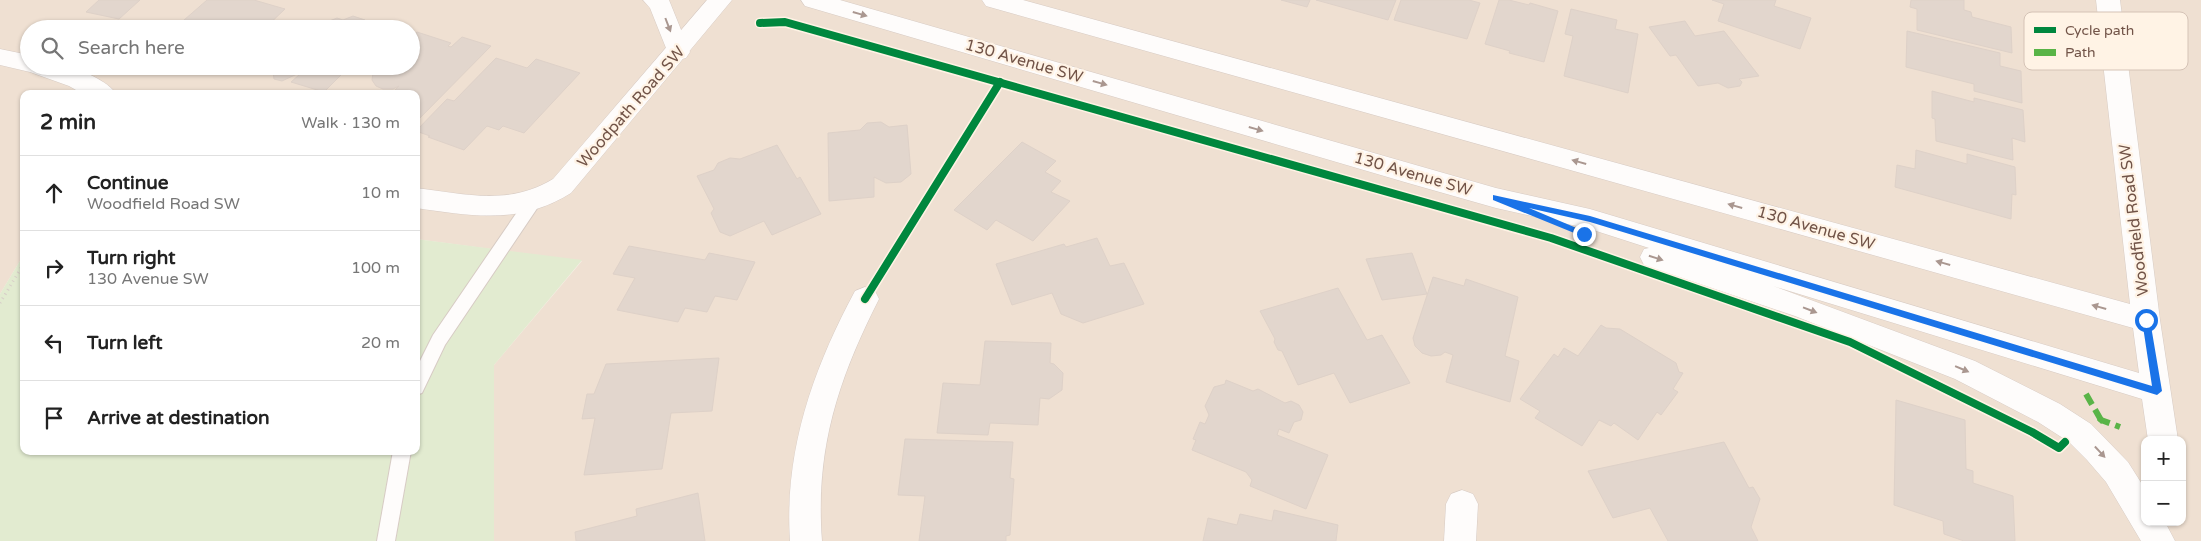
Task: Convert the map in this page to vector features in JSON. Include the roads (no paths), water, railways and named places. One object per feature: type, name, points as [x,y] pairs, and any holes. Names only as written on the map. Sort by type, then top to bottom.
[{"type":"street","points":[[655,0],[660,5],[678,52]]},
{"type":"street","name":"Woodpath Road SW","points":[[420,198],[506,207],[532,203],[549,196],[562,186],[678,52],[720,0]]},
{"type":"street","name":"130 Avenue SW","points":[[813,0],[1496,198],[1590,219],[2157,391]]},
{"type":"street","name":"130 Avenue SW","points":[[994,0],[1015,4],[2146,320]]},
{"type":"street","points":[[0,57],[20,62]]},
{"type":"street","name":"Woodfield Road SW","points":[[2116,70],[2146,320],[2163,436]]},
{"type":"street","points":[[64,75],[97,90]]},
{"type":"street","points":[[1496,198],[1584,234],[1805,308],[1965,370],[2049,414],[2080,433],[2117,472],[2141,511]]},
{"type":"street","points":[[806,541],[804,517],[808,452],[836,356],[865,299]]},
{"type":"street","points":[[1460,541],[1462,504]]},
{"type":"street","points":[[2150,526],[2159,541]]},
{"type":"street","points":[[2172,526],[2174,541]]},
{"type":"lane","points":[[420,380],[439,340],[532,203]]},
{"type":"lane","points":[[386,541],[401,455]]}]
